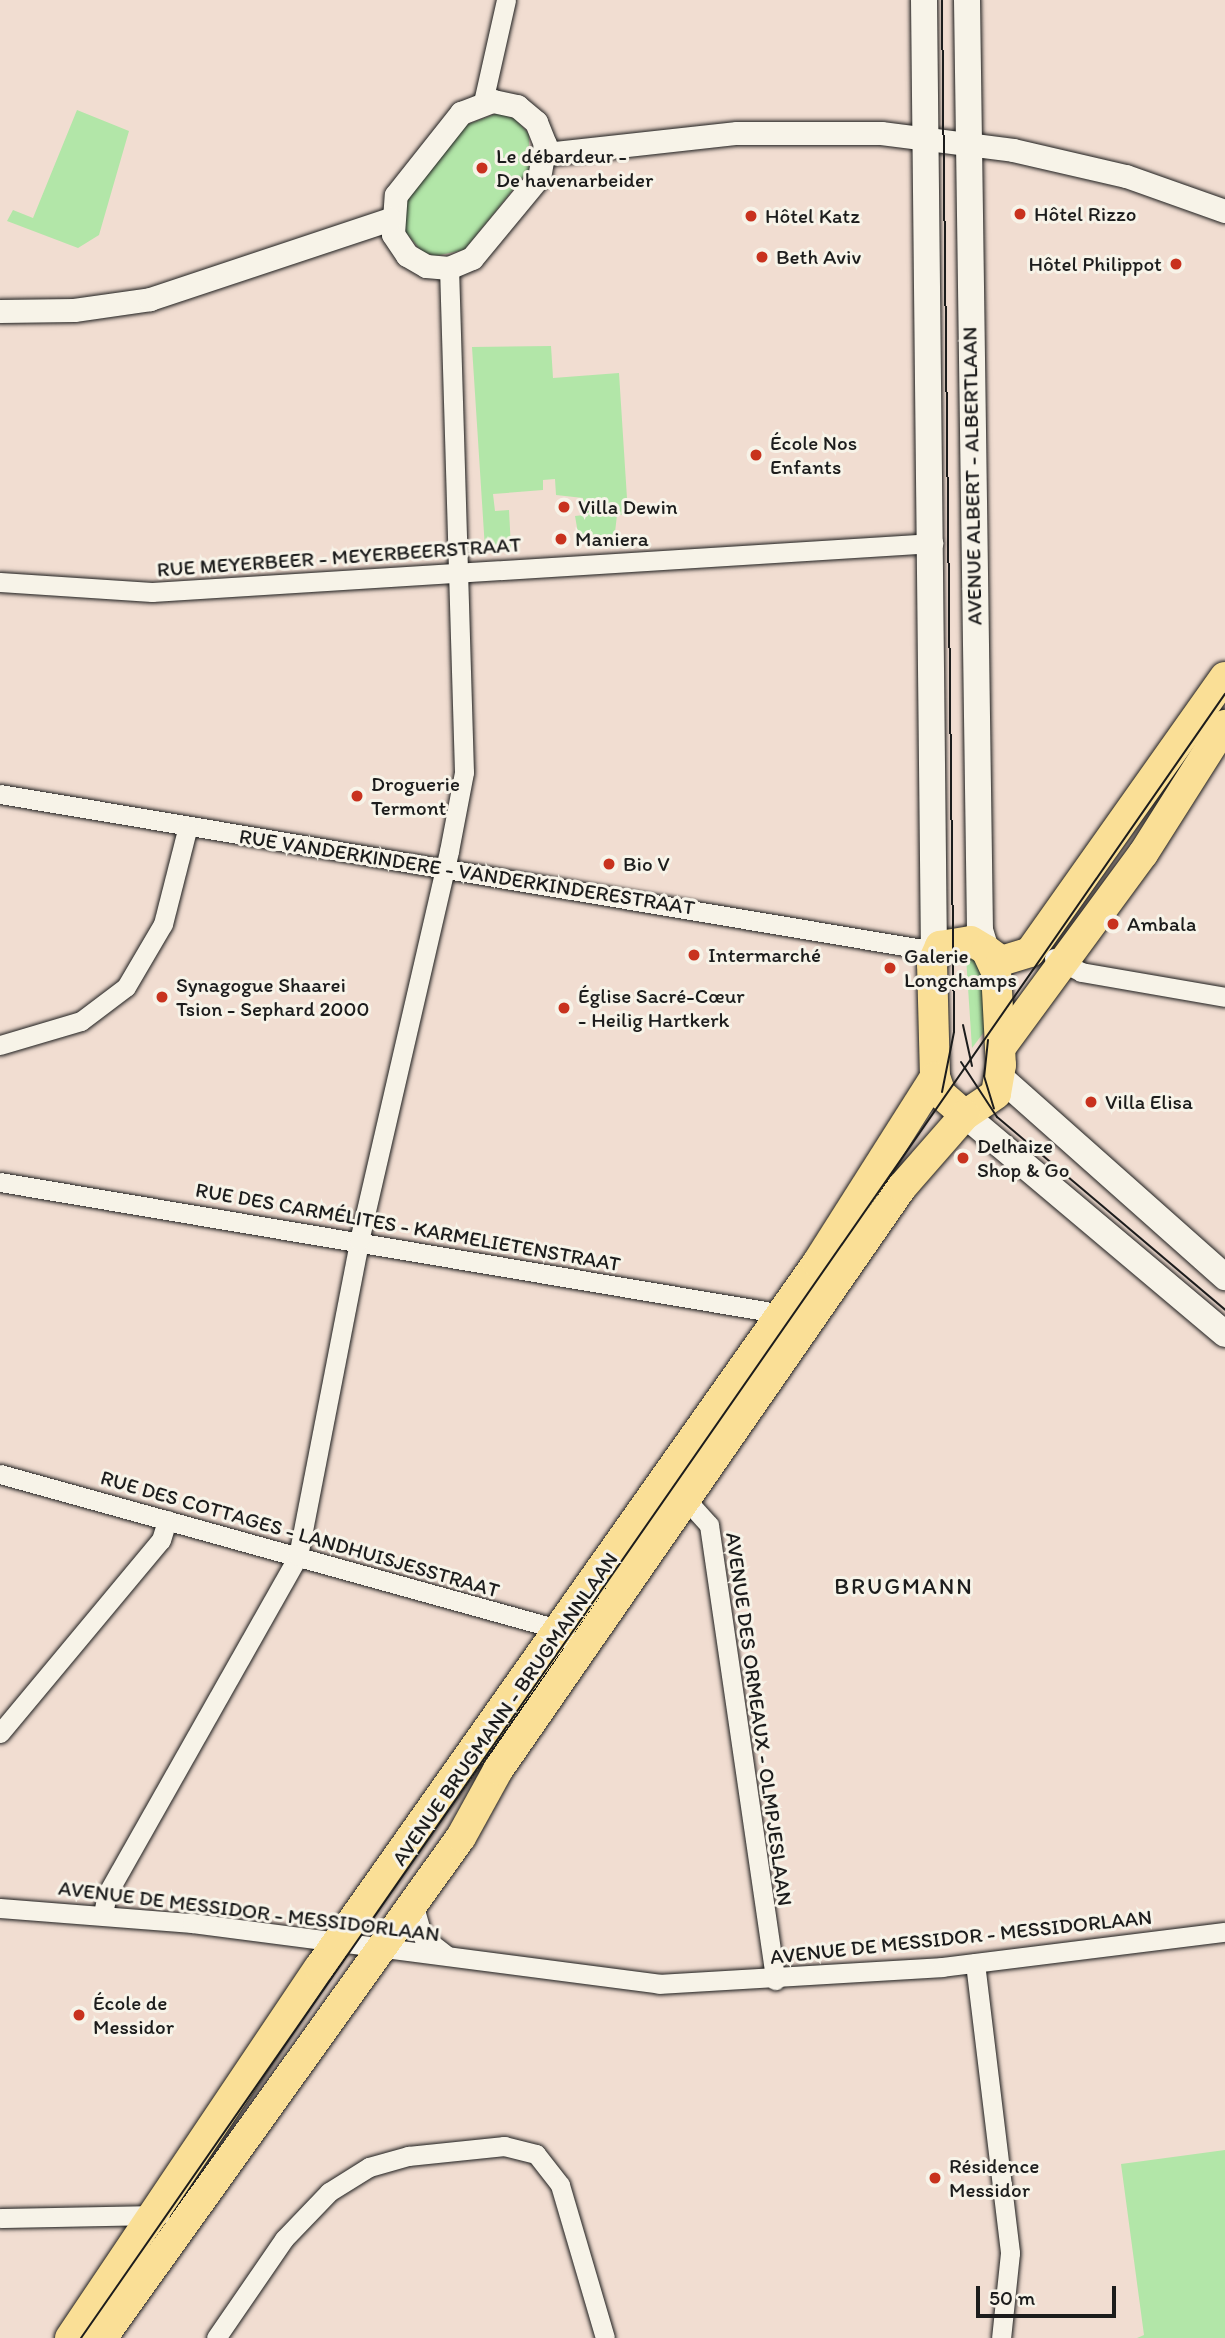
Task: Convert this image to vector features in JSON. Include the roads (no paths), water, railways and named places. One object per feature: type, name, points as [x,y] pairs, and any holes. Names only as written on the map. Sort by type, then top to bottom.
[{"type":"main road","name":"AVENUE ALBERT - ALBERTLAAN","points":[[924,0],[933,543],[934,951]]},
{"type":"main road","name":"AVENUE ALBERT - ALBERTLAAN","points":[[968,0],[980,930],[986,950]]},
{"type":"main road","points":[[1225,677],[1030,952],[1001,961],[986,950],[961,940],[934,951],[935,1077],[941,1094],[1225,1334]]},
{"type":"main road","points":[[1001,1047],[1065,964],[1225,725]]},
{"type":"main road","points":[[986,950],[997,980],[1001,1079],[1225,1277]]},
{"type":"main road","name":"AVENUE BRUGMANN - BRUGMANNLAAN","points":[[70,2338],[338,1943],[571,1639],[794,1318],[935,1077]]},
{"type":"main road","name":"AVENUE BRUGMANN - BRUGMANNLAAN","points":[[794,1318],[965,1115],[992,1099],[1001,1079]]},
{"type":"main road","name":"AVENUE BRUGMANN - BRUGMANNLAAN","points":[[102,2338],[189,2212],[413,1903],[571,1639]]},
{"type":"street","points":[[483,102],[506,0]]},
{"type":"street","points":[[483,102],[505,102],[528,114],[542,132],[546,154],[539,177],[481,249],[449,268],[407,255],[390,219],[404,183],[461,113],[483,102]]},
{"type":"street","points":[[546,154],[737,133],[847,131],[970,145],[1126,176],[1225,211]]},
{"type":"street","points":[[0,311],[74,310],[150,299],[390,219]]},
{"type":"street","points":[[103,1914],[114,1882],[298,1556],[359,1241],[464,772],[449,268]]},
{"type":"street","name":"RUE MEYERBEER - MEYERBEERSTRAAT","points":[[0,582],[152,592],[933,543]]},
{"type":"street","name":"RUE VANDERKINDERE - VANDERKINDERESTRAAT","points":[[0,794],[934,951]]},
{"type":"street","points":[[0,1045],[81,1021],[126,987],[163,924],[188,826]]},
{"type":"street","points":[[1030,952],[1065,964],[1225,997]]},
{"type":"street","name":"RUE DES CARMÉLITES - KARMELIETENSTRAAT","points":[[0,1182],[359,1241],[794,1318]]},
{"type":"street","name":"RUE DES COTTAGES - LANDHUISJESSTRAAT","points":[[0,1474],[298,1556],[571,1639]]},
{"type":"street","name":"AVENUE DES ORMEAUX - OLMPJESLAAN","points":[[676,1490],[709,1525],[775,1980]]},
{"type":"street","points":[[0,1733],[161,1540],[167,1520]]},
{"type":"street","name":"AVENUE DE MESSIDOR - MESSIDORLAAN","points":[[413,1903],[423,1937],[450,1957]]},
{"type":"street","name":"AVENUE DE MESSIDOR - MESSIDORLAAN","points":[[0,1908],[103,1914],[659,1984],[775,1980],[975,1963],[1225,1932]]},
{"type":"street","points":[[975,1963],[1010,2253],[1002,2338]]},
{"type":"street","points":[[216,2338],[284,2238],[329,2192],[369,2167],[408,2156],[504,2146],[536,2154],[561,2185],[605,2338]]},
{"type":"street","points":[[0,2218],[154,2216],[189,2212]]},
{"type":"tram line","points":[[942,0],[954,1032],[942,1092]]},
{"type":"tram line","points":[[81,2338],[1225,694]]},
{"type":"tram line","points":[[963,1025],[972,1066]]},
{"type":"tram line","points":[[988,1040],[984,1076],[994,1108]]},
{"type":"tram line","points":[[961,1062],[997,1117],[1225,1310]]},
{"type":"place","name":"Le débardeur - De havenarbeider","points":[[482,168]]},
{"type":"place","name":"Hôtel Rizzo","points":[[1020,214]]},
{"type":"place","name":"Hôtel Katz","points":[[751,216]]},
{"type":"place","name":"Beth Aviv","points":[[762,257]]},
{"type":"place","name":"Hôtel Philippot","points":[[1176,264]]},
{"type":"place","name":"École Nos Enfants","points":[[756,455]]},
{"type":"place","name":"Villa Dewin","points":[[564,507]]},
{"type":"place","name":"Maniera","points":[[561,539]]},
{"type":"place","name":"Droguerie Termont","points":[[357,796]]},
{"type":"place","name":"Bio V","points":[[609,864]]},
{"type":"place","name":"Ambala","points":[[1113,924]]},
{"type":"place","name":"Intermarché","points":[[694,955]]},
{"type":"place","name":"Galerie Longchamps","points":[[890,968]]},
{"type":"place","name":"Synagogue Shaarei Tsion - Sephard 2000","points":[[162,997]]},
{"type":"place","name":"Église Sacré-Cœur - Heilig Hartkerk","points":[[564,1008]]},
{"type":"place","name":"Villa Elisa","points":[[1091,1102]]},
{"type":"place","name":"Delhaize Shop & Go","points":[[963,1158]]},
{"type":"place","name":"École de Messidor","points":[[79,2015]]},
{"type":"place","name":"Résidence Messidor","points":[[935,2178]]},
{"type":"district","name":"BRUGMANN","points":[[904,1586]]}]
